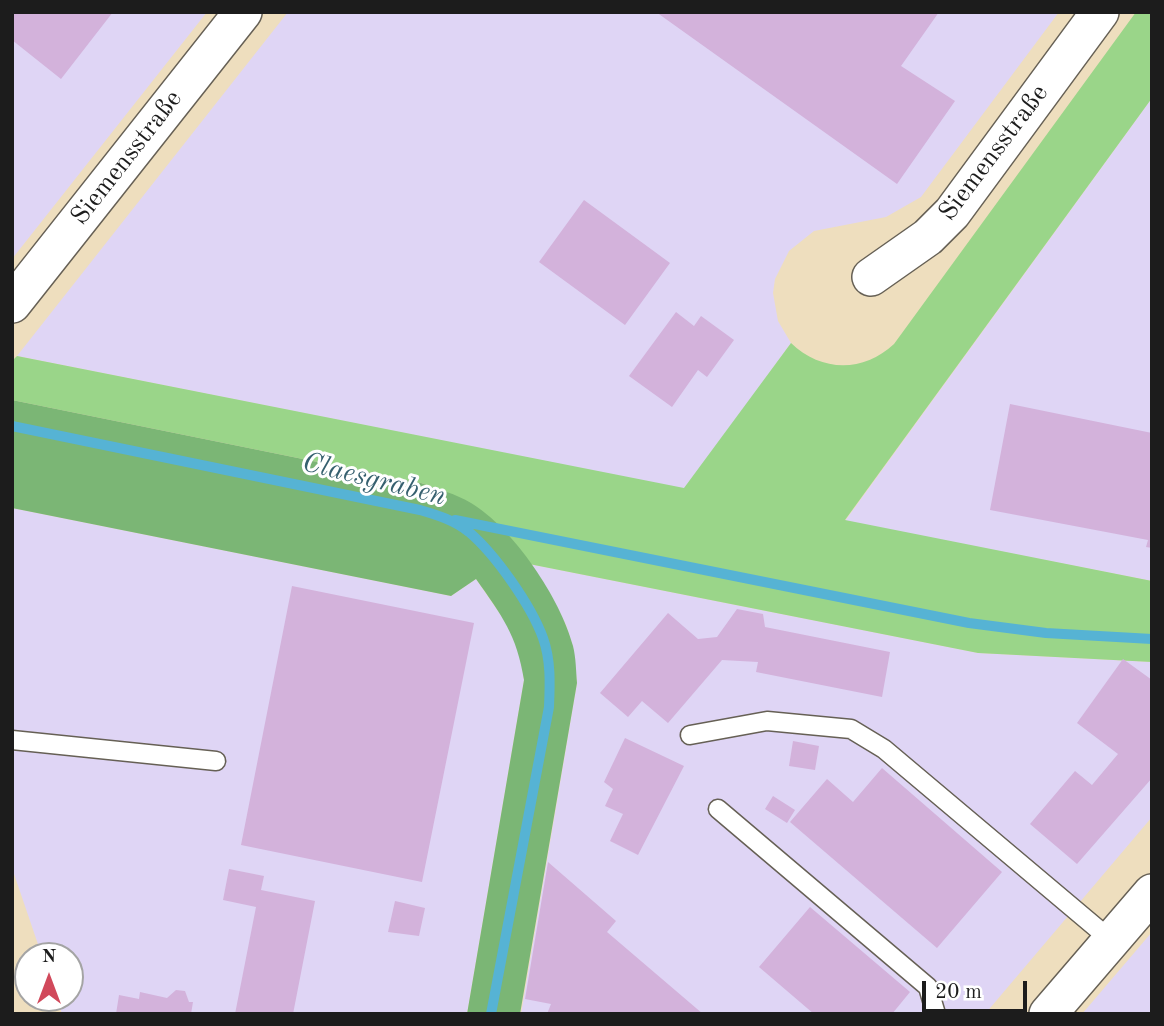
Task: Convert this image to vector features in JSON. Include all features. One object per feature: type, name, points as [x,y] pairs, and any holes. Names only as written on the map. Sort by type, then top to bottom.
[{"type":"street","name":"Siemensstraße","points":[[12,304],[243,12]]},
{"type":"street","name":"Siemensstraße","points":[[871,277],[928,237],[952,213],[1100,12]]},
{"type":"street","points":[[1048,1014],[1152,893]]},
{"type":"lane","points":[[690,735],[767,721],[852,729],[884,749],[1112,940]]},
{"type":"lane","points":[[12,740],[216,761]]},
{"type":"lane","points":[[718,809],[928,987],[936,1014]]},
{"type":"shaded area","points":[[12,12],[207,12],[12,259]]},
{"type":"shaded area","points":[[288,12],[1059,12],[921,197],[886,217],[814,231],[789,251],[775,279],[773,293],[778,321],[791,343],[685,489],[17,356]]},
{"type":"shaded area","points":[[1152,98],[1152,581],[845,521]]},
{"type":"shaded area","points":[[12,508],[451,596],[476,579],[507,624],[519,648],[524,680],[467,1014],[62,1014],[84,1012],[84,942],[37,942],[12,868]]},
{"type":"shaded area","points":[[529,564],[978,653],[1152,662],[1152,817],[985,1014],[521,1014],[577,683],[573,647],[566,625],[551,596]]},
{"type":"shaded area","points":[[1152,932],[1152,1014],[1082,1014],[1140,946]]},
{"type":"green space","points":[[1136,12],[1152,12],[1152,98],[845,520],[1152,581],[1152,662],[978,653],[529,564],[507,538],[481,515],[452,496],[421,483],[12,400],[12,361],[17,356],[684,488],[791,343],[815,359],[842,365],[869,360],[894,344]]},
{"type":"green space","points":[[12,400],[421,483],[471,503],[487,514],[519,547],[547,587],[567,627],[574,651],[577,683],[520,1014],[467,1014],[524,680],[513,638],[476,579],[451,596],[12,508]]},
{"type":"building","points":[[12,12],[113,12],[61,79],[12,40]]},
{"type":"building","points":[[656,12],[939,12],[901,66],[955,101],[897,184]]},
{"type":"building","points":[[584,200],[670,263],[625,325],[539,262]]},
{"type":"building","points":[[676,312],[694,326],[701,316],[734,340],[707,377],[698,370],[672,407],[629,376]]},
{"type":"building","points":[[1010,404],[1152,433],[1152,548],[1146,547],[1148,540],[990,510]]},
{"type":"building","points":[[292,586],[474,623],[422,882],[241,845]]},
{"type":"building","points":[[737,609],[763,614],[765,627],[890,652],[882,697],[756,672],[758,662],[722,660],[668,723],[642,701],[628,717],[600,693],[668,613],[698,639],[717,637]]},
{"type":"building","points":[[1123,659],[1152,680],[1152,778],[1077,864],[1030,824],[1075,771],[1092,785],[1118,754],[1077,723]]},
{"type":"building","points":[[625,738],[684,766],[638,855],[610,841],[623,814],[605,806],[613,789],[604,782]]},
{"type":"building","points":[[793,741],[819,746],[815,770],[789,766]]},
{"type":"building","points":[[882,768],[1002,872],[937,948],[790,822],[827,779],[853,802]]},
{"type":"building","points":[[773,796],[795,810],[787,823],[765,809]]},
{"type":"building","points":[[548,862],[616,921],[607,932],[703,1014],[547,1014],[551,1004],[525,999]]},
{"type":"building","points":[[229,869],[264,876],[261,890],[315,901],[293,1014],[235,1014],[256,907],[223,900]]},
{"type":"building","points":[[395,901],[425,908],[419,936],[388,932]]},
{"type":"building","points":[[810,907],[910,992],[892,1014],[814,1014],[759,967]]},
{"type":"building","points":[[176,990],[185,991],[189,1002],[193,1002],[191,1014],[116,1014],[119,995],[139,999],[140,992],[167,998]]},
{"type":"waterway","name":"Claesgraben","points":[[12,426],[420,510],[445,518],[463,528],[490,553],[521,596],[537,625],[547,655],[550,681],[549,707],[491,1014]]},
{"type":"waterway","points":[[455,520],[969,623],[1046,633],[1152,639]]}]
